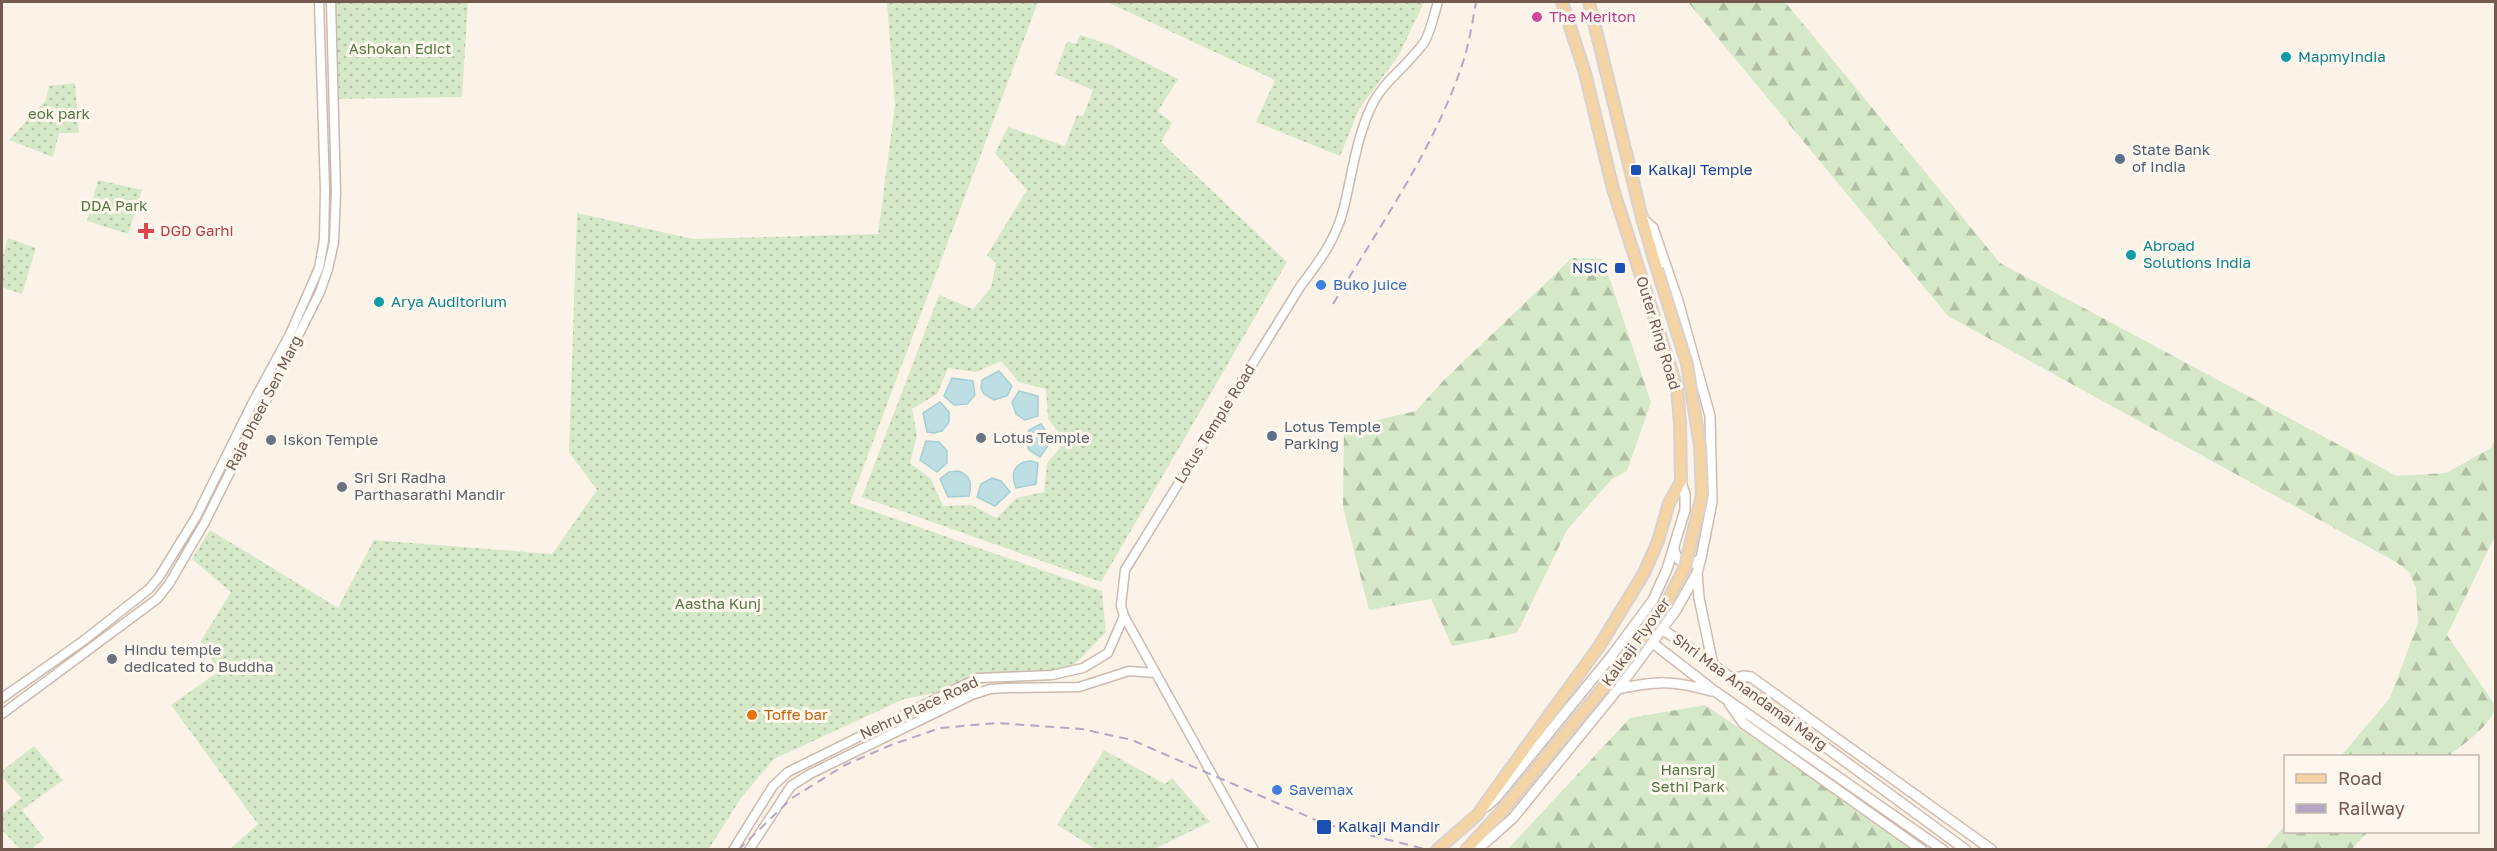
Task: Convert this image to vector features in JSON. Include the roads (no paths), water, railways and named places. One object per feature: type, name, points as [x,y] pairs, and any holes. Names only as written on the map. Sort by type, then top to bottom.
[{"type":"main road","name":"Outer Ring Road","points":[[1437,849],[1477,815],[1584,668],[1624,608],[1651,558],[1669,503],[1681,481],[1677,388],[1614,189],[1585,73],[1562,2]]},
{"type":"main road","points":[[1477,849],[1513,818],[1618,688],[1663,628],[1697,573],[1712,502],[1710,416],[1678,301],[1653,228],[1642,218],[1589,2]]},
{"type":"main road","name":"Kalkaji Flyover","points":[[1466,849],[1500,813],[1627,658],[1666,604],[1685,567],[1702,495],[1700,446],[1687,363],[1642,218]]},
{"type":"main road","points":[[1477,815],[1496,798],[1653,600],[1674,549],[1685,510],[1685,495],[1681,481]]},
{"type":"main road","points":[[1674,549],[1676,558],[1685,564],[1692,564],[1701,558]]},
{"type":"main road","points":[[1697,573],[1700,606],[1713,665]]},
{"type":"main road","name":"Shri Maa Anandamai Marg","points":[[1638,620],[1663,628],[1966,849]]},
{"type":"main road","name":"Shri Maa Anandamai Marg","points":[[1638,620],[1651,644],[1716,693],[1943,849]]},
{"type":"main road","points":[[1732,679],[1743,675],[1751,677],[1992,849]]},
{"type":"main road","points":[[1618,688],[1674,682],[1716,693]]},
{"type":"main road","points":[[1727,700],[1743,723],[1922,849]]},
{"type":"main road","points":[[1570,705],[1580,707],[1587,714],[1586,728]]},
{"type":"street","name":"Raja Dheer Sen Marg","points":[[2,698],[83,641],[149,590],[196,517],[252,404],[290,334],[319,268],[324,240],[325,190],[319,2]]},
{"type":"street","name":"Raja Dheer Sen Marg","points":[[2,714],[158,599],[205,522],[320,292],[334,242],[335,181],[330,2]]},
{"type":"street","name":"Lotus Temple Road","points":[[1254,849],[1124,616],[1121,606],[1125,570],[1132,555],[1300,287],[1326,253],[1343,212],[1350,172],[1371,107],[1383,86],[1398,73],[1426,39],[1438,2]]},
{"type":"street","name":"Nehru Place Road","points":[[733,849],[773,786],[788,772],[978,678],[1052,675],[1083,668],[1108,653],[1124,616]]},
{"type":"street","name":"Nehru Place Road","points":[[749,849],[792,786],[810,774],[972,695],[990,689],[1079,687],[1129,671],[1155,673]]},
{"type":"water","points":[[999,371],[1012,386],[1007,396],[994,400],[984,394],[981,388],[982,380]]},
{"type":"water","points":[[952,378],[973,381],[975,395],[967,404],[954,405],[944,396]]},
{"type":"water","points":[[1019,391],[1038,396],[1038,416],[1025,420],[1016,414],[1012,402]]},
{"type":"water","points":[[940,402],[949,412],[949,422],[942,431],[927,432],[923,413]]},
{"type":"water","points":[[1041,424],[1052,440],[1040,457],[1029,450],[1026,441],[1029,430]]},
{"type":"water","points":[[926,441],[939,442],[947,451],[947,463],[937,472],[920,460]]},
{"type":"water","points":[[1031,461],[1038,463],[1036,484],[1016,488],[1013,478],[1017,466]]},
{"type":"water","points":[[958,471],[966,475],[969,480],[969,496],[948,497],[940,479],[949,472]]},
{"type":"water","points":[[992,478],[1001,481],[1010,492],[995,506],[977,497],[981,484]]},
{"type":"railway","points":[[1333,304],[1424,152],[1439,121],[1465,56],[1476,2]]},
{"type":"railway","points":[[738,850],[792,798],[845,765],[891,745],[940,728],[997,723],[1082,729],[1132,740],[1325,824],[1429,850]]},
{"type":"place","name":"The Meriton","points":[[1537,17]]},
{"type":"place","name":"MapmyIndia","points":[[2286,57]]},
{"type":"place","name":"State Bank of India","points":[[2120,159]]},
{"type":"place","name":"Kalkaji Temple","points":[[1636,170]]},
{"type":"place","name":"DGD Garhi","points":[[146,231]]},
{"type":"place","name":"Abroad Solutions India","points":[[2131,255]]},
{"type":"place","name":"NSIC","points":[[1620,268]]},
{"type":"place","name":"Buko juice","points":[[1321,285]]},
{"type":"place","name":"Arya Auditorium","points":[[379,302]]},
{"type":"place","name":"Lotus Temple Parking","points":[[1272,436]]},
{"type":"place","name":"Lotus Temple","points":[[981,438]]},
{"type":"place","name":"Iskon Temple","points":[[271,440]]},
{"type":"place","name":"Sri Sri Radha Parthasarathi Mandir","points":[[342,487]]},
{"type":"place","name":"Hindu temple dedicated to Buddha","points":[[112,659]]},
{"type":"place","name":"Toffe bar","points":[[752,715]]},
{"type":"place","name":"Savemax","points":[[1277,790]]},
{"type":"place","name":"Kalkaji Mandir","points":[[1324,827]]},
{"type":"park label","name":"Ashokan Edict","points":[[400,49]]},
{"type":"park label","name":"eok park","points":[[59,114]]},
{"type":"park label","name":"DDA Park","points":[[114,206]]},
{"type":"park label","name":"Aastha Kunj","points":[[718,604]]},
{"type":"park label","name":"Hansraj Sethi Park","points":[[1688,778]]}]
